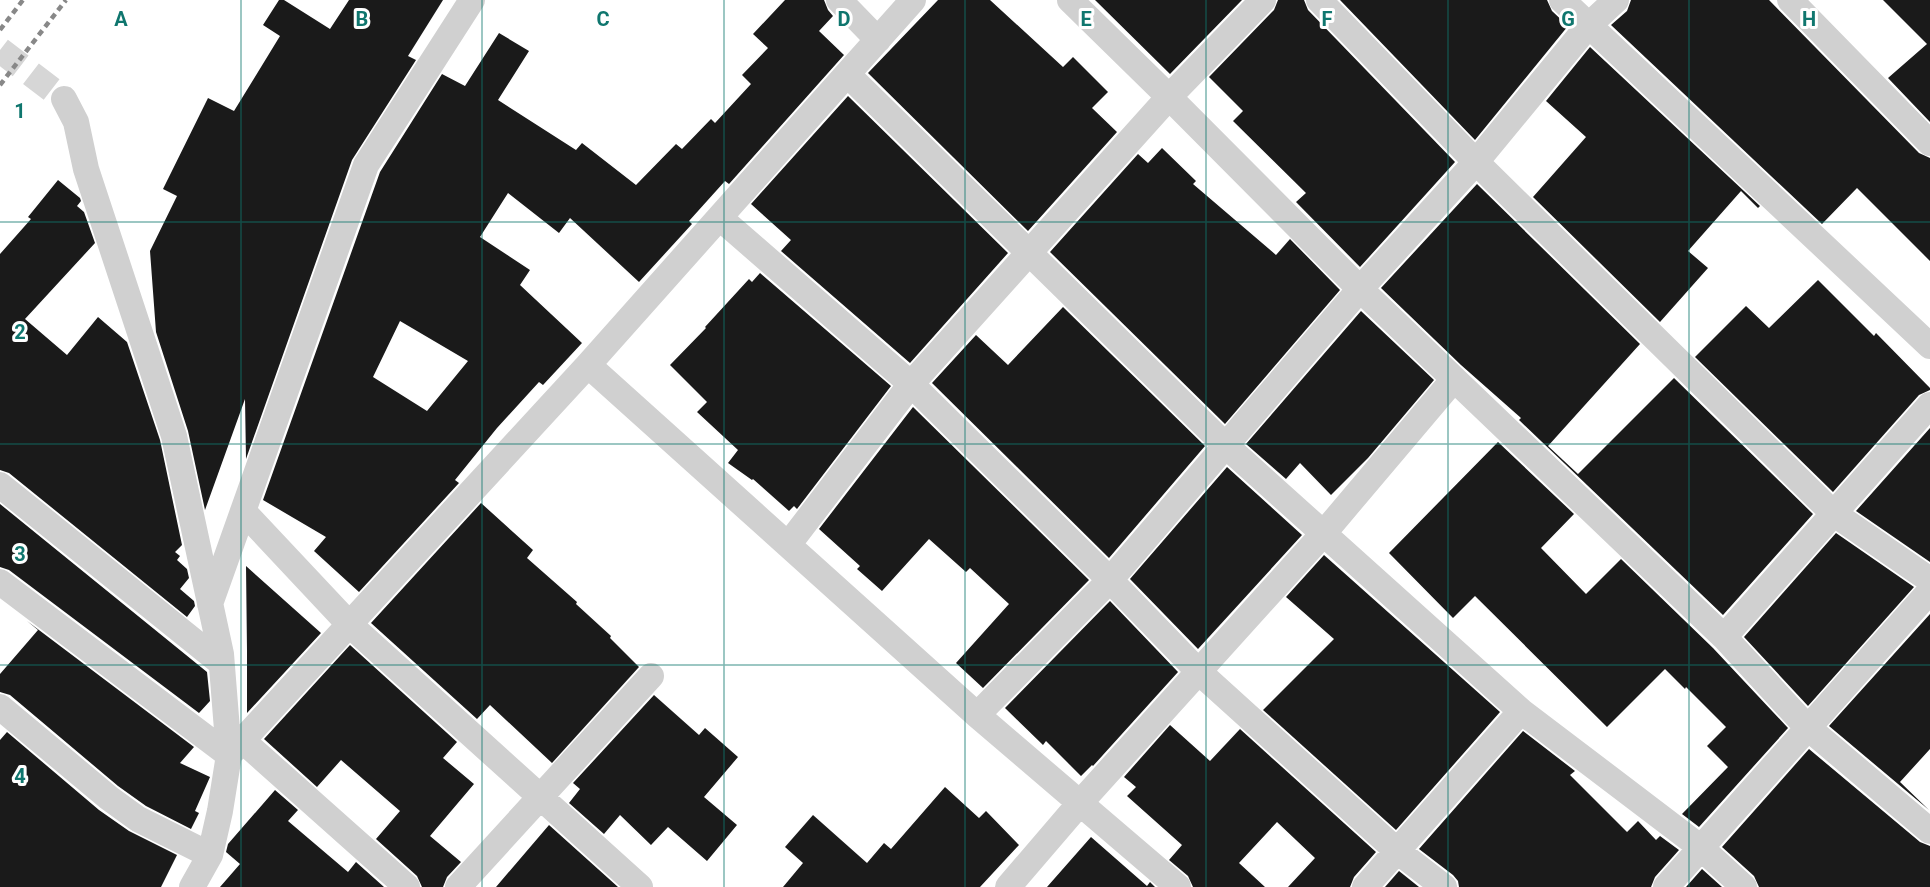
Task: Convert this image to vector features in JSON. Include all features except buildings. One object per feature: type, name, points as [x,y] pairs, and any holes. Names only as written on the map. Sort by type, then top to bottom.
[{"type":"street","points":[[210,604],[366,165],[472,0]]},
{"type":"street","points":[[839,0],[878,39]]},
{"type":"street","points":[[236,748],[588,366],[913,0]]},
{"type":"street","points":[[1070,0],[1169,96],[1359,289],[1724,637],[1807,727],[1930,831]]},
{"type":"street","points":[[788,545],[911,384],[1169,96],[1263,0]]},
{"type":"street","points":[[1319,0],[1476,162],[1833,513],[1930,580]]},
{"type":"street","points":[[1562,0],[1930,346]]},
{"type":"street","points":[[977,715],[1110,580],[1359,289],[1476,162],[1588,26],[1616,0]]},
{"type":"street","points":[[1790,0],[1930,143]]},
{"type":"street","points":[[847,74],[1225,445],[1323,534],[1521,711],[1700,847],[1744,887]]},
{"type":"street","points":[[64,99],[76,122],[86,169],[174,436],[210,604],[236,748],[210,855],[192,887]]},
{"type":"street","points":[[720,218],[911,384],[1110,580],[1199,672],[1396,850],[1444,887]]},
{"type":"street","points":[[588,366],[977,715],[1178,887]]},
{"type":"street","points":[[1008,887],[1080,803],[1323,534],[1454,380]]},
{"type":"street","points":[[1724,637],[1930,405]]},
{"type":"street","points":[[0,485],[221,663]]},
{"type":"street","points":[[243,512],[350,625],[640,887]]},
{"type":"street","points":[[0,582],[236,748],[407,887]]},
{"type":"street","points":[[1666,887],[1807,727],[1925,606]]},
{"type":"street","points":[[458,887],[651,676]]},
{"type":"street","points":[[0,707],[109,798],[138,819],[210,855]]},
{"type":"street","points":[[1365,887],[1521,711]]},
{"type":"tunnel","points":[[0,50],[64,99]]},
{"type":"railway","points":[[0,30],[23,0]]},
{"type":"railway","points":[[0,85],[66,0]]}]
